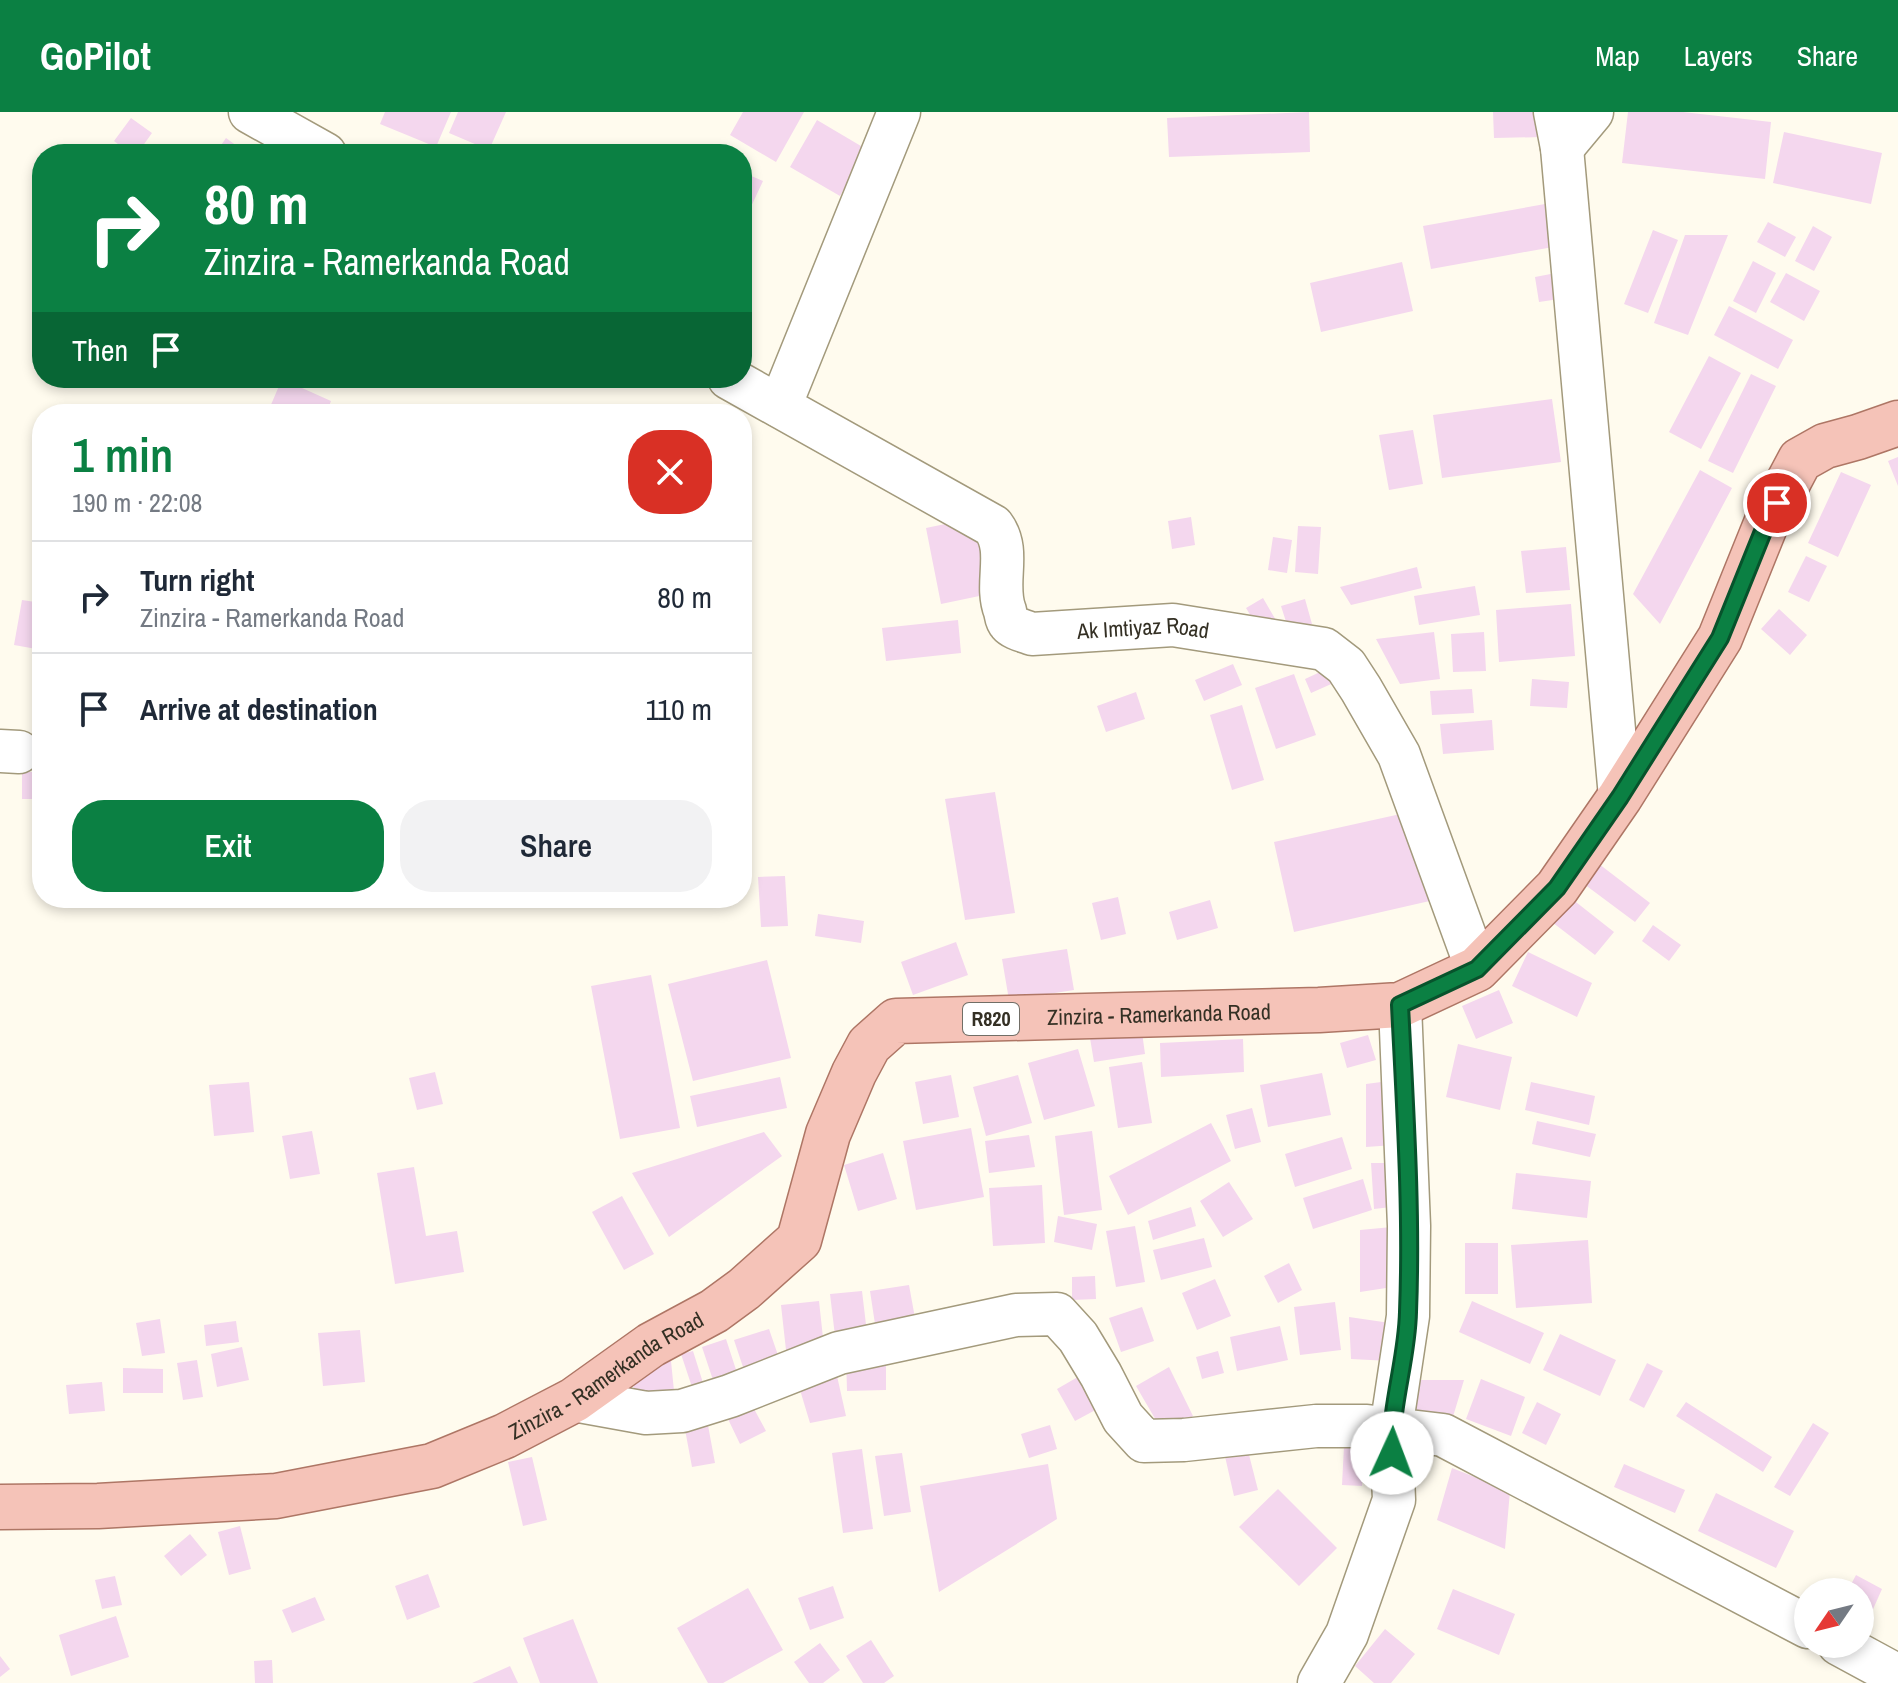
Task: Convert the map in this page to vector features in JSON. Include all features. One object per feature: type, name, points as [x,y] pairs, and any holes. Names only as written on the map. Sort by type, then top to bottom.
[{"type":"main road","name":"Zinzira - Ramerkanda Road","points":[[0,1507],[98,1506],[276,1496],[432,1466],[505,1436],[574,1400],[651,1345],[714,1311],[799,1240],[828,1134],[854,1073],[869,1045],[896,1021],[1319,1010],[1400,1005],[1477,969],[1557,888],[1620,797],[1720,638],[1766,524],[1800,460],[1825,446],[1898,423]]},
{"type":"street","points":[[250,112],[307,144]]},
{"type":"street","points":[[780,406],[899,112]]},
{"type":"street","points":[[1592,112],[1559,130],[1620,797]]},
{"type":"street","name":"Ak Imtiyaz Road","points":[[747,388],[993,526],[1000,535],[1003,552],[1002,603],[1009,624],[1020,630],[1032,634],[1173,625],[1324,649],[1346,666],[1399,755],[1477,969]]},
{"type":"street","points":[[1319,1683],[1347,1634],[1394,1500],[1391,1429],[1408,1316],[1409,1226],[1400,1005]]},
{"type":"street","points":[[574,1400],[646,1413],[682,1411],[730,1396],[839,1353],[1016,1315],[1057,1314],[1078,1337],[1123,1418],[1144,1441],[1184,1440],[1316,1426],[1367,1426],[1443,1435],[1794,1620]]},
{"type":"street","points":[[1865,1658],[1898,1676]]},
{"type":"building","points":[[385,112],[451,112],[437,144],[429,144],[380,124]]},
{"type":"building","points":[[458,112],[506,112],[492,144],[475,144],[449,133]]},
{"type":"building","points":[[743,112],[804,112],[776,162],[752,148],[752,144],[745,144],[730,135]]},
{"type":"building","points":[[1309,112],[1310,152],[1169,157],[1167,118]]},
{"type":"building","points":[[1493,112],[1544,112],[1544,137],[1494,138]]},
{"type":"building","points":[[1628,112],[1683,112],[1771,122],[1765,179],[1622,163]]},
{"type":"building","points":[[131,118],[152,133],[144,144],[118,144],[114,141]]},
{"type":"building","points":[[817,120],[866,149],[840,196],[790,167]]},
{"type":"building","points":[[1784,132],[1882,153],[1871,204],[1773,183]]},
{"type":"building","points":[[752,176],[763,181],[752,205]]},
{"type":"building","points":[[1545,204],[1553,247],[1431,269],[1423,226]]},
{"type":"building","points":[[1768,222],[1796,237],[1785,257],[1757,242]]},
{"type":"building","points":[[1813,226],[1832,237],[1814,271],[1795,261]]},
{"type":"building","points":[[1653,230],[1678,240],[1648,313],[1624,304]]},
{"type":"building","points":[[1685,235],[1728,235],[1688,335],[1654,323]]},
{"type":"building","points":[[1753,261],[1776,273],[1756,313],[1733,301]]},
{"type":"building","points":[[1402,262],[1413,311],[1321,332],[1310,283]]},
{"type":"building","points":[[1561,272],[1566,298],[1539,302],[1535,277]]},
{"type":"building","points":[[1786,273],[1820,291],[1804,321],[1770,302]]},
{"type":"building","points":[[1729,306],[1793,340],[1778,369],[1714,335]]},
{"type":"building","points":[[1709,356],[1741,373],[1701,449],[1669,432]]},
{"type":"building","points":[[1751,374],[1776,386],[1733,473],[1708,461]]},
{"type":"building","points":[[278,388],[302,388],[331,401],[330,404],[271,404]]},
{"type":"building","points":[[1552,399],[1561,462],[1442,478],[1433,415]]},
{"type":"building","points":[[1413,430],[1423,484],[1389,490],[1379,435]]},
{"type":"building","points":[[1898,457],[1898,486],[1888,461]]},
{"type":"building","points":[[1700,470],[1732,488],[1660,624],[1633,594]]},
{"type":"building","points":[[1841,472],[1871,485],[1838,557],[1808,543]]},
{"type":"building","points":[[1191,517],[1195,545],[1172,549],[1168,521]]},
{"type":"building","points":[[974,518],[989,594],[941,604],[926,528]]},
{"type":"building","points":[[1298,526],[1321,527],[1318,574],[1295,572]]},
{"type":"building","points":[[1273,537],[1292,540],[1287,573],[1268,570]]},
{"type":"building","points":[[1566,547],[1570,590],[1526,593],[1521,551]]},
{"type":"building","points":[[1806,556],[1827,566],[1809,602],[1788,592]]},
{"type":"building","points":[[1417,567],[1422,588],[1351,605],[1340,587]]},
{"type":"building","points":[[1475,586],[1480,615],[1419,625],[1414,596]]},
{"type":"building","points":[[1263,598],[1277,622],[1260,631],[1246,608]]},
{"type":"building","points":[[1305,599],[1312,624],[1289,631],[1281,606]]},
{"type":"building","points":[[22,600],[32,602],[32,648],[14,645]]},
{"type":"building","points":[[1571,604],[1575,656],[1499,662],[1496,610]]},
{"type":"building","points":[[1779,609],[1807,635],[1790,655],[1761,629]]},
{"type":"building","points":[[958,620],[961,653],[886,661],[882,628]]},
{"type":"building","points":[[1434,632],[1440,679],[1400,684],[1376,639]]},
{"type":"building","points":[[1484,632],[1486,671],[1453,672],[1451,634]]},
{"type":"building","points":[[1233,664],[1242,685],[1204,701],[1195,680]]},
{"type":"building","points":[[1331,667],[1338,681],[1311,693],[1305,679]]},
{"type":"building","points":[[1294,674],[1316,735],[1276,749],[1255,688]]},
{"type":"building","points":[[1532,679],[1569,682],[1567,708],[1530,706]]},
{"type":"building","points":[[1472,689],[1474,713],[1432,715],[1430,691]]},
{"type":"building","points":[[1136,692],[1145,719],[1106,732],[1097,706]]},
{"type":"building","points":[[1242,705],[1264,780],[1232,790],[1210,715]]},
{"type":"building","points":[[1492,720],[1494,750],[1443,754],[1440,724]]},
{"type":"building","points":[[22,772],[32,772],[32,799],[22,799]]},
{"type":"building","points":[[995,792],[1015,913],[965,920],[945,799]]},
{"type":"building","points":[[1414,811],[1434,900],[1294,932],[1274,842]]},
{"type":"building","points":[[1599,864],[1650,903],[1635,922],[1584,884]]},
{"type":"building","points":[[785,876],[788,926],[761,927],[758,877]]},
{"type":"building","points":[[1567,895],[1614,932],[1595,955],[1548,919]]},
{"type":"building","points":[[1118,897],[1126,934],[1101,940],[1092,903]]},
{"type":"building","points":[[1210,900],[1218,928],[1177,940],[1169,912]]},
{"type":"building","points":[[818,914],[864,921],[861,943],[815,936]]},
{"type":"building","points":[[1653,925],[1681,945],[1669,961],[1642,941]]},
{"type":"building","points":[[956,942],[968,975],[913,995],[901,962]]},
{"type":"building","points":[[1067,949],[1074,990],[1009,1000],[1002,959]]},
{"type":"building","points":[[1528,952],[1592,983],[1577,1017],[1512,986]]},
{"type":"building","points":[[767,960],[791,1058],[693,1081],[668,984]]},
{"type":"building","points":[[651,975],[680,1128],[620,1139],[591,986]]},
{"type":"building","points":[[1499,990],[1513,1023],[1476,1039],[1462,1006]]},
{"type":"building","points":[[1141,1025],[1145,1054],[1094,1062],[1089,1032]]},
{"type":"building","points":[[1368,1035],[1376,1060],[1347,1068],[1340,1043]]},
{"type":"building","points":[[1243,1039],[1244,1072],[1161,1077],[1160,1043]]},
{"type":"building","points":[[1458,1044],[1512,1057],[1500,1110],[1446,1097]]},
{"type":"building","points":[[1078,1049],[1095,1106],[1044,1120],[1028,1063]]},
{"type":"building","points":[[1142,1062],[1152,1123],[1118,1128],[1109,1067]]},
{"type":"building","points":[[435,1072],[443,1104],[417,1110],[409,1078]]},
{"type":"building","points":[[1322,1073],[1331,1115],[1268,1127],[1260,1085]]},
{"type":"building","points":[[951,1075],[959,1117],[923,1124],[915,1082]]},
{"type":"building","points":[[1018,1075],[1032,1123],[986,1136],[973,1087]]},
{"type":"building","points":[[780,1077],[787,1108],[697,1127],[690,1096]]},
{"type":"building","points":[[1389,1081],[1394,1145],[1366,1147],[1366,1084]]},
{"type":"building","points":[[249,1082],[254,1132],[214,1136],[209,1085]]},
{"type":"building","points":[[1531,1082],[1595,1096],[1589,1125],[1525,1110]]},
{"type":"building","points":[[1252,1108],[1261,1142],[1235,1149],[1226,1115]]},
{"type":"building","points":[[1537,1121],[1596,1134],[1590,1157],[1532,1144]]},
{"type":"building","points":[[1211,1123],[1231,1161],[1128,1215],[1109,1176]]},
{"type":"building","points":[[971,1128],[984,1197],[916,1210],[903,1141]]},
{"type":"building","points":[[312,1131],[320,1174],[290,1179],[282,1136]]},
{"type":"building","points":[[1092,1131],[1102,1210],[1064,1215],[1055,1136]]},
{"type":"building","points":[[764,1132],[782,1156],[669,1237],[632,1173]]},
{"type":"building","points":[[1029,1135],[1035,1167],[989,1173],[985,1141]]},
{"type":"building","points":[[1342,1137],[1352,1169],[1295,1187],[1285,1154]]},
{"type":"building","points":[[883,1153],[897,1199],[858,1211],[844,1165]]},
{"type":"building","points":[[1371,1163],[1394,1163],[1400,1206],[1374,1209]]},
{"type":"building","points":[[414,1167],[426,1236],[457,1231],[464,1272],[395,1284],[377,1173]]},
{"type":"building","points":[[1516,1173],[1591,1181],[1587,1218],[1512,1209]]},
{"type":"building","points":[[1363,1179],[1372,1210],[1313,1229],[1303,1198]]},
{"type":"building","points":[[1229,1182],[1253,1219],[1223,1237],[1200,1201]]},
{"type":"building","points":[[1042,1185],[1045,1243],[993,1246],[989,1188]]},
{"type":"building","points":[[622,1196],[654,1254],[624,1270],[592,1212]]},
{"type":"building","points":[[1191,1207],[1196,1226],[1153,1240],[1148,1221]]},
{"type":"building","points":[[1058,1216],[1097,1224],[1092,1250],[1054,1242]]},
{"type":"building","points":[[1135,1226],[1145,1282],[1116,1287],[1106,1231]]},
{"type":"building","points":[[1392,1227],[1399,1286],[1360,1292],[1360,1230]]},
{"type":"building","points":[[1204,1238],[1212,1267],[1161,1280],[1153,1250]]},
{"type":"building","points":[[1588,1240],[1592,1303],[1516,1308],[1511,1245]]},
{"type":"building","points":[[1465,1243],[1498,1243],[1498,1294],[1465,1294]]},
{"type":"building","points":[[1289,1263],[1302,1290],[1278,1303],[1264,1276]]},
{"type":"building","points":[[1095,1276],[1096,1299],[1072,1300],[1072,1277]]},
{"type":"building","points":[[1215,1279],[1231,1316],[1197,1330],[1182,1293]]},
{"type":"building","points":[[909,1285],[915,1318],[875,1324],[870,1291]]},
{"type":"building","points":[[862,1291],[867,1333],[835,1336],[830,1294]]},
{"type":"building","points":[[819,1301],[824,1347],[786,1350],[781,1305]]},
{"type":"building","points":[[1472,1301],[1544,1333],[1530,1364],[1459,1332]]},
{"type":"building","points":[[1335,1302],[1341,1350],[1300,1355],[1294,1307]]},
{"type":"building","points":[[1142,1307],[1154,1341],[1121,1352],[1109,1318]]},
{"type":"building","points":[[1349,1317],[1390,1323],[1390,1361],[1351,1359]]},
{"type":"building","points":[[160,1319],[165,1353],[142,1356],[136,1323]]},
{"type":"building","points":[[236,1321],[239,1342],[206,1346],[204,1325]]},
{"type":"building","points":[[1280,1326],[1288,1360],[1237,1371],[1230,1337]]},
{"type":"building","points":[[769,1329],[780,1361],[745,1373],[734,1340]]},
{"type":"building","points":[[360,1330],[365,1382],[323,1386],[318,1333]]},
{"type":"building","points":[[1560,1334],[1616,1360],[1600,1396],[1543,1370]]},
{"type":"building","points":[[726,1339],[740,1382],[716,1389],[702,1347]]},
{"type":"building","points":[[242,1347],[249,1380],[217,1387],[211,1354]]},
{"type":"building","points":[[693,1351],[704,1386],[693,1390],[681,1354]]},
{"type":"building","points":[[1218,1351],[1224,1373],[1202,1379],[1196,1357]]},
{"type":"building","points":[[846,1355],[886,1355],[886,1390],[847,1391]]},
{"type":"building","points":[[197,1360],[203,1397],[183,1400],[177,1363]]},
{"type":"building","points":[[671,1361],[675,1401],[635,1404],[632,1364]]},
{"type":"building","points":[[1647,1363],[1663,1371],[1644,1408],[1629,1400]]},
{"type":"building","points":[[835,1367],[846,1416],[810,1423],[797,1380]]},
{"type":"building","points":[[1169,1367],[1193,1416],[1164,1434],[1136,1386]]},
{"type":"building","points":[[123,1368],[163,1369],[163,1393],[123,1393]]},
{"type":"building","points":[[1083,1374],[1101,1407],[1075,1421],[1057,1389]]},
{"type":"building","points":[[1481,1379],[1525,1397],[1511,1436],[1466,1419]]},
{"type":"building","points":[[1410,1380],[1464,1380],[1452,1420],[1405,1417]]},
{"type":"building","points":[[102,1382],[105,1411],[69,1414],[66,1385]]},
{"type":"building","points":[[1537,1402],[1561,1414],[1546,1445],[1522,1433]]},
{"type":"building","points":[[1686,1402],[1772,1457],[1763,1472],[1676,1416]]},
{"type":"building","points":[[753,1407],[766,1431],[740,1444],[728,1419]]},
{"type":"building","points":[[707,1420],[715,1463],[692,1467],[684,1424]]},
{"type":"building","points":[[1813,1423],[1829,1433],[1790,1496],[1774,1487]]},
{"type":"building","points":[[1050,1425],[1057,1449],[1029,1458],[1021,1434]]},
{"type":"building","points":[[1344,1446],[1364,1447],[1362,1486],[1342,1485]]},
{"type":"building","points":[[1247,1447],[1258,1490],[1234,1496],[1224,1452]]},
{"type":"building","points":[[862,1449],[873,1529],[843,1533],[832,1453]]},
{"type":"building","points":[[902,1453],[911,1512],[884,1516],[875,1456]]},
{"type":"building","points":[[532,1457],[547,1520],[523,1526],[508,1462]]},
{"type":"building","points":[[1048,1464],[1057,1519],[939,1592],[920,1486]]},
{"type":"building","points":[[1624,1464],[1685,1490],[1675,1513],[1614,1487]]},
{"type":"building","points":[[1452,1468],[1510,1491],[1505,1549],[1437,1520]]},
{"type":"building","points":[[1278,1489],[1337,1548],[1299,1586],[1239,1527]]},
{"type":"building","points":[[1716,1493],[1794,1531],[1776,1568],[1698,1531]]},
{"type":"building","points":[[240,1526],[251,1569],[229,1575],[218,1532]]},
{"type":"building","points":[[190,1534],[207,1555],[181,1576],[164,1556]]},
{"type":"building","points":[[428,1574],[440,1607],[407,1620],[395,1586]]},
{"type":"building","points":[[115,1576],[122,1605],[102,1609],[95,1580]]},
{"type":"building","points":[[1874,1585],[1882,1589],[1874,1607]]},
{"type":"building","points":[[833,1586],[844,1618],[810,1630],[798,1598]]},
{"type":"building","points":[[748,1588],[783,1650],[723,1683],[708,1683],[677,1628]]},
{"type":"building","points":[[1453,1589],[1515,1614],[1499,1655],[1437,1629]]},
{"type":"building","points":[[315,1597],[325,1620],[292,1633],[282,1610]]},
{"type":"building","points":[[116,1616],[129,1657],[71,1676],[59,1635]]},
{"type":"building","points":[[573,1619],[598,1683],[540,1683],[523,1638]]},
{"type":"building","points":[[1385,1629],[1415,1654],[1391,1683],[1374,1683],[1355,1666]]},
{"type":"building","points":[[871,1640],[894,1676],[884,1683],[863,1683],[846,1656]]},
{"type":"building","points":[[820,1643],[840,1670],[823,1683],[809,1683],[794,1662]]},
{"type":"building","points":[[0,1656],[10,1669],[0,1677]]},
{"type":"building","points":[[272,1660],[273,1683],[255,1683],[254,1661]]},
{"type":"building","points":[[510,1666],[518,1683],[472,1683]]},
{"type":"route","points":[[1392,1453],[1391,1429],[1408,1316],[1409,1226],[1400,1005],[1477,969],[1557,888],[1620,797],[1720,638],[1777,503]]}]
